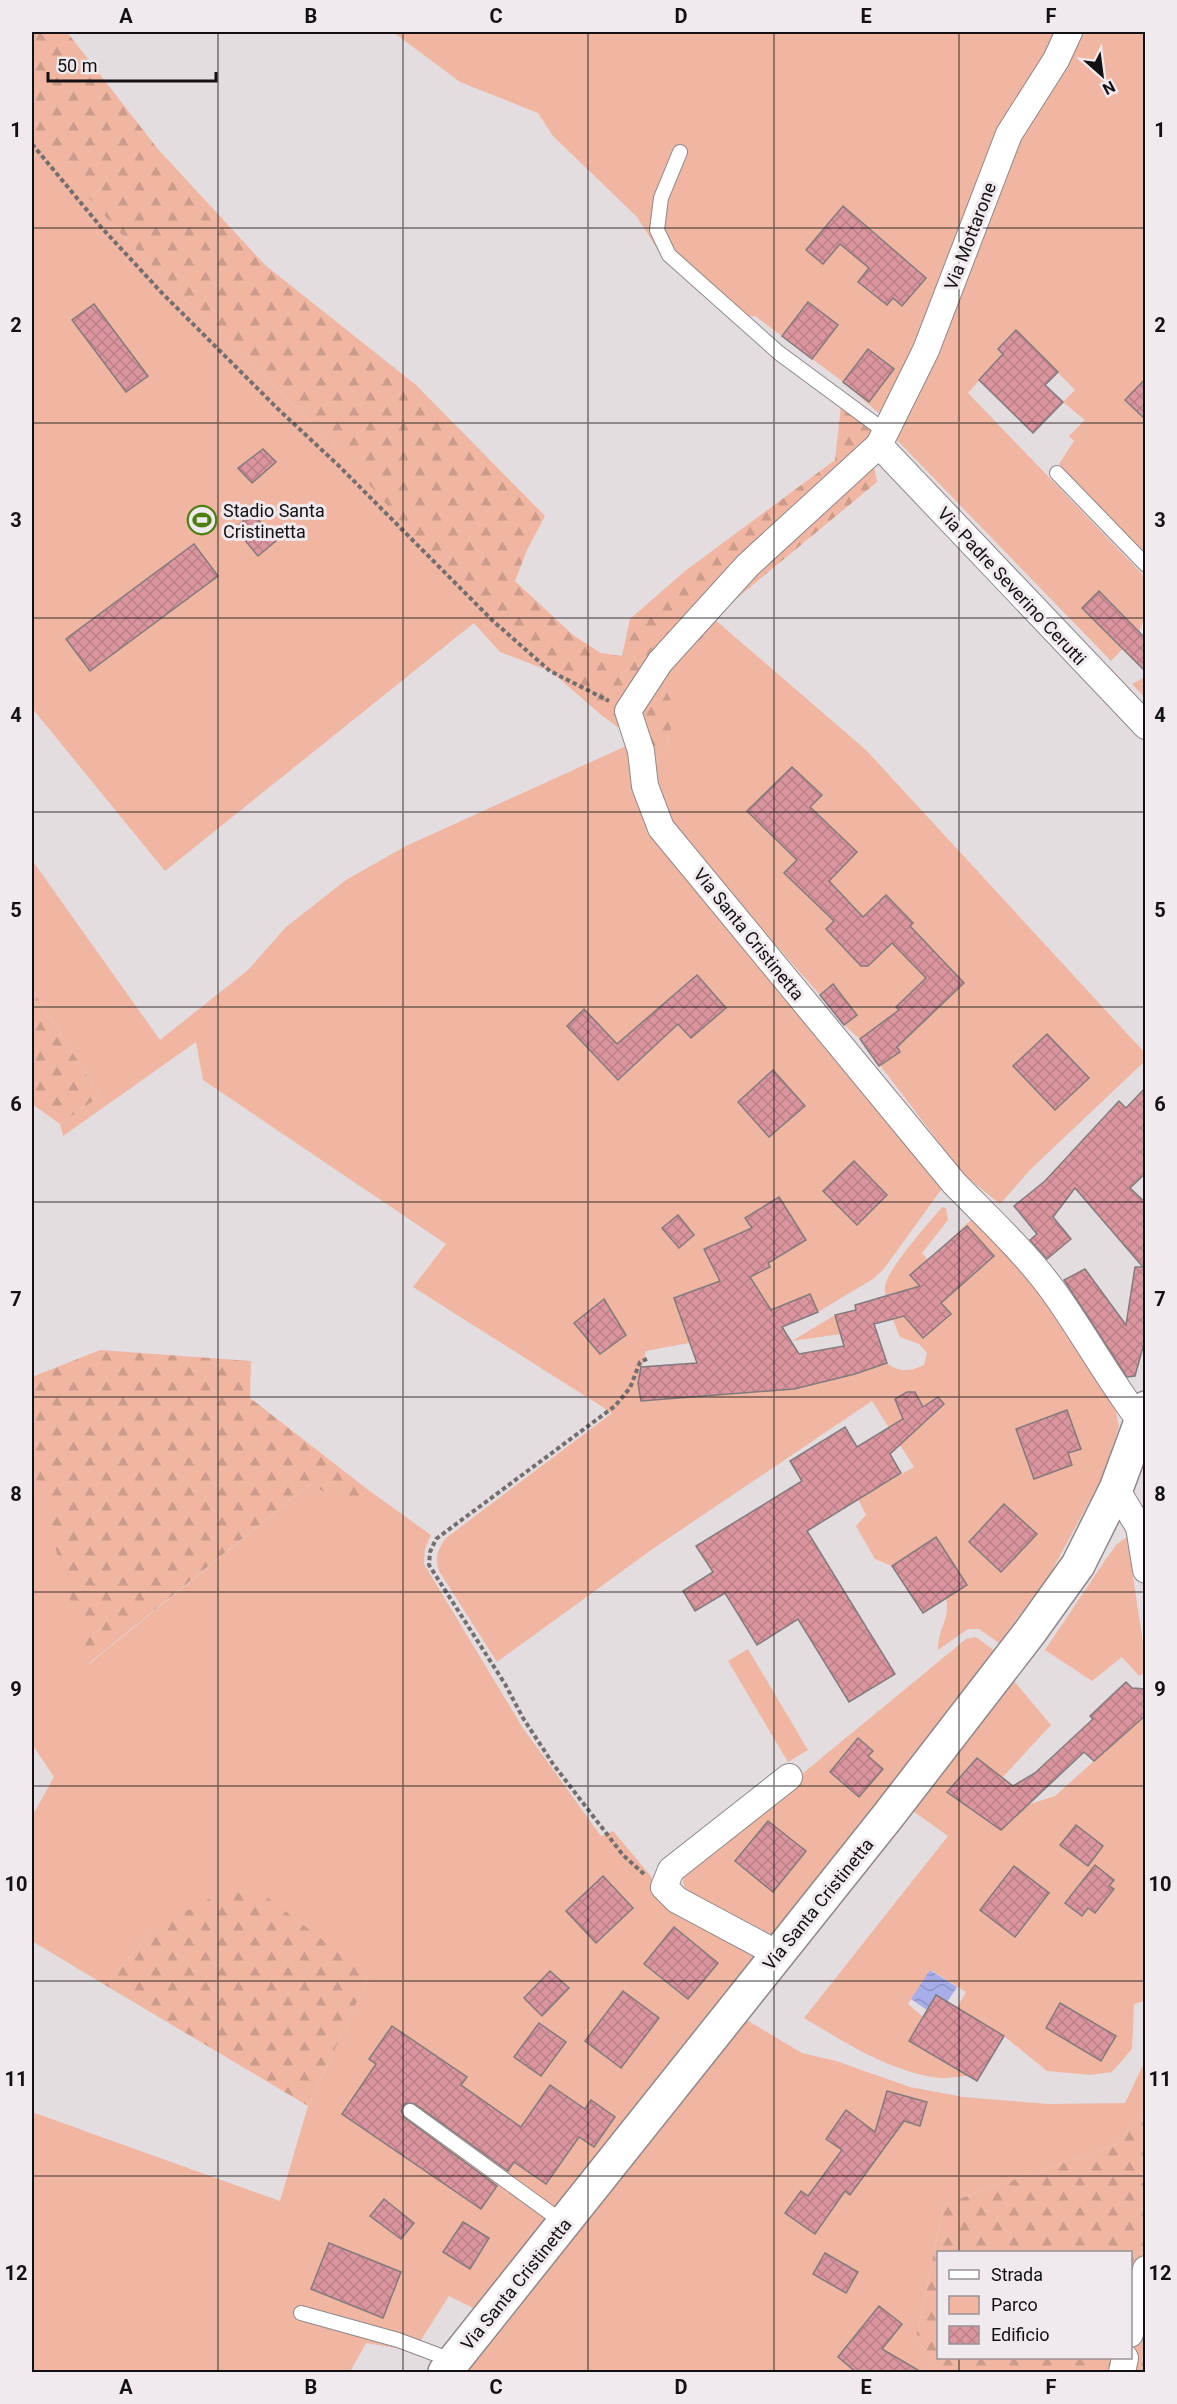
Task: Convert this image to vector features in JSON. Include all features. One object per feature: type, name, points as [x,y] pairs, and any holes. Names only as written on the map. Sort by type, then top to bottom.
[{"type":"main road","name":"Via Santa Cristinetta","points":[[455,2369],[564,2223],[888,1816],[1030,1632],[1078,1565],[1116,1489],[1143,1415]]},
{"type":"street","name":"Via Mottarone","points":[[883,438],[926,350],[1009,134],[1056,60],[1069,32]]},
{"type":"street","points":[[628,711],[660,662],[748,565],[883,438]]},
{"type":"street","name":"Via Padre Severino Cerutti","points":[[883,438],[1146,726]]},
{"type":"street","name":"Via Santa Cristinetta","points":[[628,711],[641,751],[645,786],[662,828],[954,1183],[1000,1230],[1053,1291],[1120,1394],[1143,1415]]},
{"type":"street","points":[[1116,1489],[1139,1527],[1146,1570]]},
{"type":"street","points":[[778,1954],[677,1900],[664,1887],[671,1870],[789,1777]]},
{"type":"street","points":[[1132,2330],[1146,2269]]},
{"type":"lane","points":[[680,152],[661,198],[657,230],[669,255],[779,352],[883,438]]},
{"type":"lane","points":[[1057,473],[1146,565]]},
{"type":"lane","points":[[410,2111],[564,2223]]},
{"type":"lane","points":[[301,2313],[398,2340],[455,2369]]},
{"type":"path","points":[[32,144],[101,226],[161,292],[278,409],[347,473],[493,621],[550,671],[628,711]]},
{"type":"path","points":[[649,1358],[640,1362],[630,1388],[615,1406],[436,1539],[430,1552],[429,1564],[553,1764],[623,1855],[648,1877],[664,1887]]},
{"type":"green space","points":[[32,32],[67,32],[157,148],[265,265],[416,385],[545,516],[527,550],[515,581],[573,635],[601,653],[622,656],[630,619],[685,571],[835,460],[841,406],[874,431],[870,446],[877,482],[713,618],[708,632],[659,682],[667,692],[673,713],[670,734],[656,767],[652,752],[600,714],[493,621],[432,558],[335,444],[245,360],[120,233],[36,137],[32,130]]},
{"type":"green space","points":[[393,32],[1060,32],[881,415],[843,382],[755,316],[740,318],[691,280],[657,249],[637,217],[553,136],[538,113],[460,82]]},
{"type":"green space","points":[[1075,32],[1145,32],[1145,556],[1059,464],[1074,441],[1069,436],[1085,420],[1063,402],[1075,390],[1016,330],[998,348],[1003,354],[968,393],[1145,577],[1145,616],[1139,632],[1111,661],[894,437],[1017,142]]},
{"type":"green space","name":"Stadio Santa Cristinetta","points":[[32,130],[120,233],[245,360],[335,444],[493,621],[550,671],[500,652],[474,623],[165,871],[32,708]]},
{"type":"green space","points":[[713,618],[866,750],[1145,1053],[1145,1061],[1031,1169],[1000,1204],[963,1174],[860,1039],[844,1025],[668,823],[656,783],[656,767],[669,738],[659,682],[708,632]]},
{"type":"green space","points":[[1145,677],[1145,698],[1132,684]]},
{"type":"green space","points":[[637,741],[641,790],[946,1183],[883,1270],[873,1279],[818,1312],[786,1325],[646,1351],[638,1383],[641,1401],[793,1389],[855,1374],[887,1363],[905,1370],[924,1365],[927,1353],[919,1344],[900,1337],[886,1298],[887,1279],[900,1258],[942,1207],[946,1208],[948,1220],[922,1253],[928,1260],[977,1214],[1036,1281],[1104,1385],[1116,1412],[1119,1427],[1102,1478],[1049,1576],[999,1643],[979,1629],[968,1629],[938,1650],[947,1612],[946,1599],[923,1613],[892,1566],[875,1559],[856,1526],[866,1515],[858,1499],[914,1467],[872,1401],[654,1548],[497,1662],[439,1571],[437,1557],[439,1550],[446,1538],[612,1413],[413,1287],[446,1244],[203,1080],[196,1042],[63,1136],[60,1124],[100,1096],[32,989],[32,860],[160,1040],[248,970],[286,927],[346,880],[406,846]]},
{"type":"green space","points":[[32,989],[100,1096],[60,1124],[32,1104]]},
{"type":"green space","points":[[835,1315],[841,1334],[792,1341]]},
{"type":"green space","points":[[100,1350],[251,1361],[250,1398],[367,1489],[354,1509],[310,1484],[88,1664],[32,1464],[32,1377]]},
{"type":"green space","points":[[32,1464],[89,1664],[310,1484],[354,1508],[367,1489],[431,1535],[425,1549],[424,1564],[523,1728],[601,1836],[613,1831],[650,1875],[661,1897],[759,1956],[477,2310],[449,2296],[414,2351],[366,2343],[350,2372],[32,2372],[32,2112],[280,2201],[308,2106],[369,1976],[154,1929],[105,1985],[32,1941],[32,1816],[54,1777],[32,1744]]},
{"type":"green space","points":[[1127,1537],[1145,1656],[1145,1673],[1139,1676],[1122,1657],[1092,1681],[1045,1650],[1106,1559],[1117,1544]]},
{"type":"green space","points":[[976,1637],[995,1651],[775,1936],[687,1893],[683,1883],[683,1872],[966,1639]]},
{"type":"green space","points":[[748,1649],[808,1750],[788,1762],[728,1661]]},
{"type":"green space","points":[[1013,1680],[1051,1725],[1002,1778],[1027,1805],[1055,1796],[1145,1715],[1145,2001],[1134,2004],[1132,2049],[1112,2072],[1090,2075],[1047,2071],[1004,2036],[957,2008],[966,1992],[931,1970],[908,2004],[923,2017],[909,2041],[968,2076],[943,2078],[922,2075],[869,2055],[804,2018],[948,1836],[910,1809]]},
{"type":"green space","points":[[258,1890],[369,1976],[308,2106],[105,1985],[154,1929],[216,1895]]},
{"type":"green space","points":[[745,2019],[802,2053],[836,2061],[910,2087],[963,2097],[1048,2104],[1125,2103],[1145,2061],[1145,2111],[1115,2145],[944,2204],[916,2338],[941,2372],[465,2372]]},
{"type":"green space","points":[[1145,2111],[1145,2372],[941,2372],[916,2338],[944,2204],[1115,2145]]},
{"type":"water","points":[[930,1970],[957,1987],[947,2002],[936,1996],[927,2010],[911,1999]]},
{"type":"building","points":[[843,206],[926,278],[902,306],[893,298],[887,305],[858,282],[869,268],[840,244],[823,264],[806,250]]},
{"type":"building","points":[[808,302],[838,325],[812,359],[782,336]]},
{"type":"building","points":[[94,304],[148,376],[126,392],[72,320]]},
{"type":"building","points":[[1016,330],[1058,372],[1045,385],[1063,402],[1033,433],[979,380],[1003,354],[998,349]]},
{"type":"building","points":[[868,349],[894,369],[869,402],[843,382]]},
{"type":"building","points":[[1146,378],[1146,420],[1125,400]]},
{"type":"building","points":[[263,449],[276,462],[252,483],[238,468]]},
{"type":"building","points":[[253,513],[276,541],[258,556],[235,528]]},
{"type":"building","points":[[194,544],[218,576],[90,671],[66,639]]},
{"type":"building","points":[[1099,591],[1146,639],[1146,672],[1082,608]]},
{"type":"building","points":[[792,767],[822,795],[810,807],[857,852],[829,881],[863,917],[886,895],[913,923],[910,926],[964,983],[897,1047],[900,1052],[879,1066],[860,1039],[899,1010],[896,1007],[926,978],[892,943],[868,966],[861,966],[826,929],[834,921],[784,873],[797,860],[747,811]]},
{"type":"building","points":[[697,975],[726,1008],[691,1038],[678,1024],[618,1080],[567,1026],[584,1009],[617,1044]]},
{"type":"building","points":[[833,984],[857,1015],[844,1025],[820,995]]},
{"type":"building","points":[[1047,1034],[1089,1078],[1055,1110],[1013,1066]]},
{"type":"building","points":[[773,1070],[805,1106],[769,1137],[738,1102]]},
{"type":"building","points":[[1146,1087],[1146,1173],[1130,1188],[1146,1203],[1146,1336],[1135,1376],[1127,1377],[1064,1280],[1085,1269],[1126,1325],[1135,1267],[1143,1267],[1075,1188],[1053,1217],[1071,1239],[1047,1259],[1030,1240],[1037,1234],[1014,1206],[1045,1181],[1119,1101],[1126,1108]]},
{"type":"building","points":[[854,1161],[887,1195],[857,1225],[823,1191]]},
{"type":"building","points":[[779,1197],[806,1240],[768,1263],[770,1267],[750,1277],[771,1310],[810,1294],[818,1312],[782,1327],[799,1354],[844,1346],[835,1315],[856,1310],[855,1305],[920,1286],[910,1275],[967,1226],[994,1256],[941,1303],[951,1314],[923,1338],[904,1316],[874,1324],[887,1363],[855,1374],[794,1389],[641,1401],[638,1383],[641,1367],[697,1363],[674,1298],[720,1281],[704,1249],[752,1228],[745,1218]]},
{"type":"building","points":[[678,1215],[694,1235],[679,1248],[662,1228]]},
{"type":"building","points":[[604,1299],[626,1335],[600,1354],[574,1323]]},
{"type":"building","points":[[907,1392],[915,1392],[923,1407],[938,1397],[944,1404],[890,1454],[901,1473],[807,1531],[895,1674],[849,1702],[798,1619],[757,1645],[725,1593],[695,1611],[683,1591],[713,1572],[696,1546],[802,1481],[790,1461],[845,1427],[857,1447],[903,1419],[895,1399]]},
{"type":"building","points":[[1067,1410],[1081,1449],[1068,1453],[1072,1465],[1034,1479],[1016,1429]]},
{"type":"building","points":[[1004,1504],[1037,1534],[1001,1572],[969,1542]]},
{"type":"building","points":[[936,1537],[967,1585],[923,1613],[892,1566]]},
{"type":"building","points":[[1126,1682],[1132,1688],[1146,1689],[1146,1715],[1094,1761],[1084,1752],[1001,1830],[947,1792],[977,1758],[1013,1786],[1035,1773],[1093,1719],[1090,1716]]},
{"type":"building","points":[[858,1738],[873,1751],[868,1756],[883,1769],[859,1797],[830,1772]]},
{"type":"building","points":[[768,1821],[806,1851],[773,1892],[735,1861]]},
{"type":"building","points":[[1076,1825],[1103,1846],[1088,1866],[1060,1845]]},
{"type":"building","points":[[1095,1865],[1114,1880],[1109,1886],[1114,1889],[1095,1913],[1088,1908],[1082,1916],[1065,1903]]},
{"type":"building","points":[[1014,1866],[1049,1893],[1015,1937],[980,1910]]},
{"type":"building","points":[[603,1876],[633,1908],[596,1943],[566,1911]]},
{"type":"building","points":[[674,1927],[718,1963],[688,1999],[644,1964]]},
{"type":"building","points":[[550,1971],[569,1988],[542,2016],[524,1998]]},
{"type":"building","points":[[623,1991],[659,2018],[621,2068],[585,2041]]},
{"type":"building","points":[[936,1995],[1004,2036],[977,2081],[909,2041]]},
{"type":"building","points":[[1060,2003],[1116,2036],[1101,2061],[1046,2028]]},
{"type":"building","points":[[539,2023],[566,2042],[541,2076],[514,2057]]},
{"type":"building","points":[[392,2026],[467,2077],[461,2085],[521,2127],[550,2085],[585,2109],[591,2100],[615,2117],[594,2147],[579,2137],[546,2184],[514,2162],[508,2171],[415,2104],[406,2103],[401,2111],[405,2118],[497,2186],[481,2209],[342,2114],[376,2064],[369,2059]]},
{"type":"building","points":[[887,2091],[927,2102],[920,2126],[904,2121],[850,2195],[845,2191],[815,2234],[785,2213],[801,2191],[808,2196],[842,2150],[826,2139],[846,2110],[875,2132]]},
{"type":"building","points":[[384,2199],[414,2223],[401,2239],[370,2216]]},
{"type":"building","points":[[463,2222],[489,2238],[470,2269],[443,2252]]},
{"type":"building","points":[[329,2243],[401,2272],[383,2318],[311,2289]]},
{"type":"building","points":[[825,2253],[858,2272],[846,2293],[813,2274]]},
{"type":"building","points":[[879,2306],[902,2324],[882,2349],[923,2373],[857,2373],[838,2357]]},
{"type":"place","name":"Stadio Santa Cristinetta","points":[[202,520]]}]
